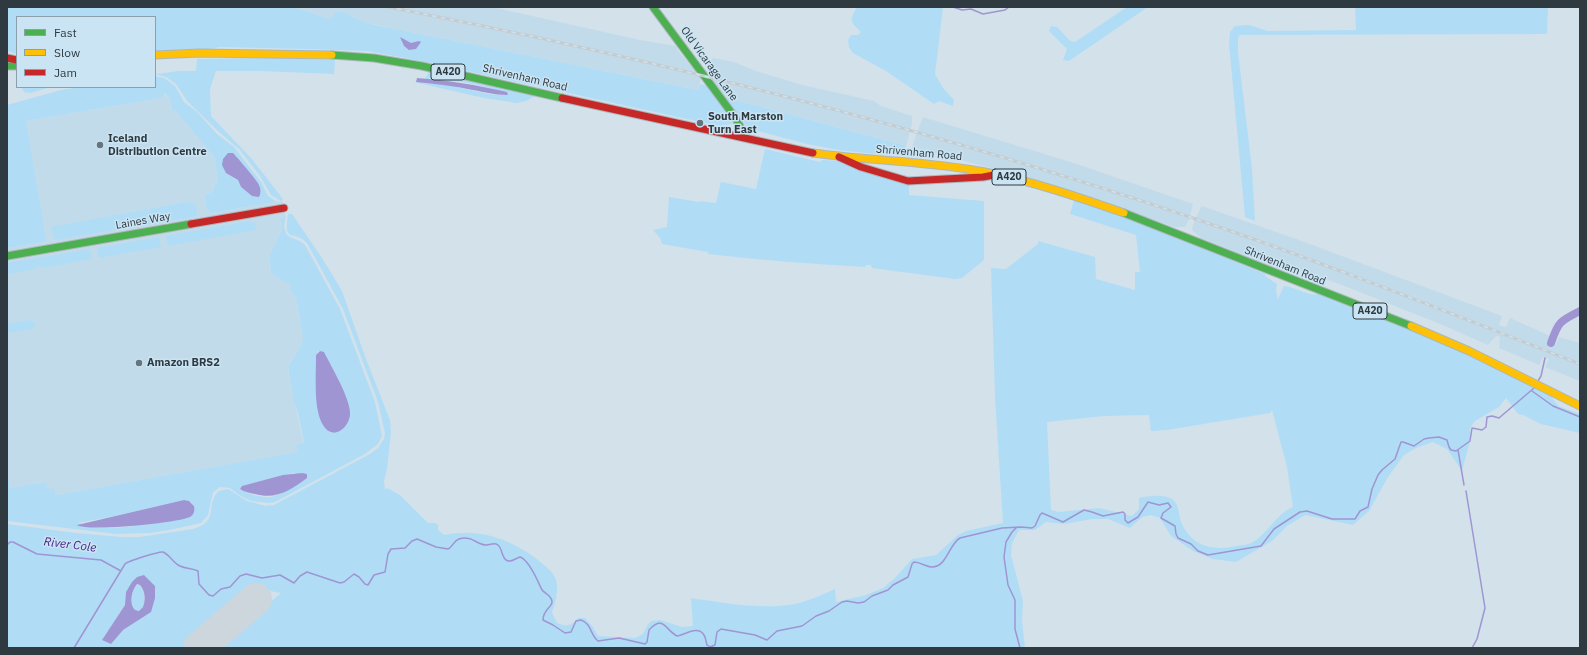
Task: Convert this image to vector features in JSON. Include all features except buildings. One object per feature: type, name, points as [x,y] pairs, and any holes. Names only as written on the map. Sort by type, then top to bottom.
[{"type":"main road","name":"Old Vicarage Lane","points":[[653,7],[736,120],[742,131],[742,137]]},
{"type":"main road","name":"Shrivenham Road","points":[[156,55],[306,54],[374,58],[422,66],[800,151],[839,157],[937,164],[997,174],[1047,187],[1114,209],[1453,344],[1560,396]]},
{"type":"main road","name":"Shrivenham Road","points":[[839,157],[861,167],[908,181],[983,177],[997,174]]},
{"type":"main road","name":"Laines Way","points":[[7,256],[284,208]]},
{"type":"main road","name":"A420","points":[[1560,396],[1580,403]]},
{"type":"main road","name":"A420","points":[[1560,396],[1580,406]]},
{"type":"shaded area","points":[[7,7],[293,7],[330,19],[336,12],[340,12],[364,22],[376,25],[698,90],[700,84],[708,86],[730,116],[732,124],[719,126],[417,60],[367,51],[219,47],[208,50],[156,52],[156,16],[16,16],[16,54],[7,51]]},
{"type":"shaded area","points":[[293,7],[492,7],[640,40],[676,46],[678,51],[701,78],[698,90],[363,22],[353,16],[333,15],[330,19]]},
{"type":"shaded area","points":[[857,7],[943,7],[935,74],[943,88],[954,100],[953,106],[939,101],[934,104],[886,71],[853,53],[849,47],[848,40],[851,35],[858,35],[861,32],[852,21]]},
{"type":"shaded area","points":[[1127,7],[1148,7],[1069,61],[1063,60],[1067,49],[1049,31],[1051,26],[1057,27],[1070,41],[1075,42]]},
{"type":"shaded area","points":[[1355,7],[1548,7],[1547,34],[1240,35],[1238,38],[1238,52],[1252,169],[1255,221],[1245,217],[1229,43],[1230,32],[1235,26],[1249,25],[1268,31],[1356,30]]},
{"type":"shaded area","points":[[400,37],[411,43],[421,42],[416,49],[409,50],[404,46]]},
{"type":"shaded area","points":[[278,58],[335,60],[334,74],[216,71],[210,89],[211,116],[251,158],[283,199],[281,201],[271,195],[260,176],[240,150],[187,101],[176,84],[166,77],[156,74],[179,71],[196,71],[197,59]]},
{"type":"shaded area","points":[[713,58],[734,62],[756,71],[802,85],[874,101],[881,106],[912,116],[912,124],[906,146],[724,97],[711,80],[707,70],[708,62]]},
{"type":"shaded area","points":[[429,71],[535,96],[526,101],[517,103],[484,98],[414,82],[421,81],[439,83],[487,94],[506,95],[467,83],[425,79]]},
{"type":"shaded area","points":[[156,76],[164,78],[175,86],[184,102],[197,112],[217,134],[234,147],[261,182],[268,196],[277,202],[210,213],[206,208],[205,195],[213,191],[215,184],[218,183],[215,158],[175,110],[173,113],[170,99],[165,93],[161,98],[26,121],[46,240],[45,242],[7,248],[7,105],[74,88],[156,88]],"holes":[[[236,156],[260,186],[252,196],[241,187],[238,180],[226,173]]]},
{"type":"shaded area","points":[[417,78],[473,85],[507,92],[508,95],[416,82]]},
{"type":"shaded area","points":[[22,88],[48,88],[30,93],[24,92]]},
{"type":"shaded area","points":[[164,93],[170,99],[173,112],[175,110],[215,158],[218,183],[215,184],[213,191],[205,195],[206,208],[210,213],[282,201],[285,215],[281,220],[282,230],[269,259],[271,273],[291,286],[289,290],[296,297],[303,339],[289,365],[288,370],[305,451],[56,495],[47,489],[46,482],[7,489],[7,248],[45,242],[26,121],[161,98]]},
{"type":"shaded area","points":[[724,97],[906,146],[901,155],[838,150],[807,144],[754,130],[746,126]]},
{"type":"shaded area","points":[[923,117],[1077,164],[1193,204],[1189,220],[1185,227],[1174,227],[1091,197],[1039,181],[912,147]]},
{"type":"shaded area","points":[[765,149],[820,162],[822,160],[840,161],[909,183],[909,195],[984,201],[984,260],[962,278],[955,279],[872,268],[871,265],[866,265],[865,267],[826,265],[708,254],[708,252],[662,244],[660,238],[653,230],[667,227],[669,197],[716,203],[721,182],[756,189]]},
{"type":"shaded area","points":[[228,153],[233,153],[260,186],[259,197],[252,196],[241,187],[238,180],[226,173],[222,165],[223,159]]},
{"type":"shaded area","points":[[1074,200],[1160,231],[1265,274],[1265,276],[1277,284],[1276,291],[1278,299],[1284,286],[1306,293],[1315,295],[1319,294],[1451,346],[1551,396],[1558,406],[1580,414],[1580,433],[1541,424],[1518,414],[1506,398],[1499,407],[1475,421],[1470,428],[1471,437],[1462,471],[1447,449],[1433,442],[1416,448],[1404,455],[1388,477],[1369,511],[1353,525],[1305,515],[1287,526],[1272,541],[1236,562],[1213,559],[1193,551],[1171,536],[1160,518],[1151,515],[1142,517],[1130,528],[1108,519],[1092,519],[1064,524],[1046,522],[1035,530],[1019,530],[1012,543],[1011,555],[1023,601],[1022,620],[1025,648],[216,648],[281,593],[270,591],[266,587],[256,588],[183,648],[7,648],[7,524],[122,537],[140,537],[193,529],[202,526],[207,522],[210,517],[213,501],[219,491],[228,489],[247,501],[266,506],[274,505],[370,454],[378,448],[384,439],[385,433],[378,402],[343,309],[307,243],[302,239],[288,233],[288,214],[292,214],[324,261],[342,291],[366,359],[390,420],[391,432],[387,469],[384,481],[385,490],[387,488],[400,495],[428,523],[435,523],[438,525],[438,530],[444,535],[469,533],[493,537],[516,546],[538,560],[551,571],[556,580],[557,592],[552,613],[557,623],[569,625],[578,618],[585,618],[593,627],[598,636],[635,638],[643,634],[648,624],[652,621],[660,620],[682,627],[693,626],[691,598],[743,605],[782,606],[800,603],[835,589],[836,602],[866,595],[883,588],[895,578],[912,559],[936,555],[958,535],[966,531],[1003,523],[995,397],[991,268],[1006,269],[1038,244],[1038,241],[1095,257],[1096,279],[1135,290],[1135,272],[1140,272],[1136,235],[1070,214]],"holes":[[[1272,410],[1287,467],[1293,507],[1281,515],[1262,535],[1251,543],[1246,545],[1219,548],[1204,546],[1192,538],[1187,532],[1182,524],[1175,501],[1165,496],[1139,498],[1139,509],[1132,516],[1099,508],[1058,512],[1051,510],[1047,422],[1104,416],[1149,415],[1151,431],[1167,430],[1270,413]],[[144,575],[151,611],[123,630],[102,640],[125,605],[126,592]]]},
{"type":"shaded area","points":[[187,202],[193,203],[196,206],[197,216],[55,240],[51,227]]},
{"type":"shaded area","points":[[1202,206],[1299,240],[1502,316],[1499,325],[1506,327],[1510,318],[1550,336],[1548,342],[1555,345],[1559,337],[1580,343],[1580,381],[1545,367],[1549,359],[1543,357],[1539,365],[1499,348],[1500,337],[1496,336],[1488,345],[1445,326],[1342,285],[1262,257],[1259,261],[1201,238],[1192,230],[1194,221]]},
{"type":"shaded area","points":[[286,215],[284,226],[286,234],[305,245],[340,309],[375,402],[382,436],[378,444],[365,454],[275,502],[269,503],[251,501],[239,495],[230,488],[220,487],[213,492],[208,515],[201,523],[169,530],[150,533],[116,534],[7,521],[7,471],[10,488],[46,482],[47,489],[54,488],[56,495],[298,452],[296,445],[304,443],[298,413],[294,402],[288,367],[303,339],[296,297],[289,290],[291,286],[271,273],[269,256],[282,230],[281,219]],"holes":[[[318,351],[321,351],[335,373],[346,397],[323,425],[317,403],[315,387],[316,358]],[[294,473],[307,477],[290,489],[271,497],[260,496],[240,489],[243,486]],[[186,500],[191,502],[194,506],[192,515],[186,518],[162,522],[108,528],[97,528],[78,523]]]},
{"type":"shaded area","points":[[249,221],[254,223],[257,230],[168,246],[166,236]]},
{"type":"shaded area","points":[[159,237],[161,247],[99,258],[97,248]]},
{"type":"shaded area","points":[[90,249],[92,259],[42,268],[41,266],[36,267],[36,269],[7,274],[7,263]]},
{"type":"shaded area","points":[[29,320],[36,324],[32,329],[7,333],[7,324]]},
{"type":"shaded area","points":[[320,351],[324,352],[340,382],[349,405],[350,418],[348,423],[341,430],[336,432],[327,430],[323,425],[316,401],[316,355]]},
{"type":"shaded area","points":[[302,473],[307,474],[307,478],[289,490],[276,495],[263,496],[240,489],[242,486],[283,475]]},
{"type":"shaded area","points":[[184,500],[189,501],[194,506],[194,511],[190,517],[182,519],[151,524],[97,528],[77,525]]},
{"type":"shaded area","points":[[144,575],[155,586],[155,598],[151,612],[123,630],[111,644],[102,640],[125,605],[126,592],[137,577]],"holes":[[[137,584],[140,585],[144,592],[145,598],[143,607],[139,611],[135,610],[131,601],[133,590]]]},
{"type":"shaded area","points":[[137,584],[140,585],[143,590],[145,598],[143,607],[140,611],[135,610],[131,601],[133,590]]},
{"type":"shaded area","points":[[260,590],[266,593],[268,599],[259,609],[211,648],[190,648]]},
{"type":"waterway","points":[[953,7],[962,10],[971,9],[983,14],[1005,10],[1009,7]]},
{"type":"waterway","name":"River Cole","points":[[1551,343],[1558,326],[1568,317],[1580,311]]},
{"type":"waterway","name":"River Cole","points":[[1538,381],[1541,376],[1545,358]]},
{"type":"waterway","name":"River Cole","points":[[74,648],[125,564],[150,555],[163,552],[180,566],[198,571],[199,584],[209,595],[213,596],[221,589],[230,587],[240,576],[246,574],[262,578],[280,575],[294,583],[300,576],[307,572],[340,583],[344,582],[354,574],[368,585],[374,575],[385,572],[388,554],[391,549],[405,548],[412,541],[417,539],[436,547],[448,549],[457,540],[464,538],[471,539],[483,545],[497,544],[506,560],[511,561],[520,557],[527,562],[542,590],[552,599],[552,604],[544,614],[543,620],[565,633],[571,632],[576,621],[581,620],[587,624],[595,639],[598,641],[619,638],[645,644],[647,642],[649,630],[658,623],[664,625],[677,636],[691,631],[701,632],[705,636],[707,645],[710,647],[715,645],[717,632],[721,629],[755,635],[767,640],[777,631],[802,626],[816,616],[829,611],[842,602],[864,602],[872,596],[888,590],[893,585],[908,577],[914,562],[930,567],[937,566],[945,559],[953,545],[960,538],[1002,528],[1032,528],[1035,526],[1042,513],[1063,522],[1084,510],[1103,516],[1123,512],[1125,514],[1125,520],[1128,523],[1138,517],[1148,502],[1159,505],[1168,503],[1171,507],[1163,513],[1161,518],[1175,526],[1178,538],[1191,544],[1198,551],[1208,555],[1261,546],[1274,529],[1300,512],[1307,511],[1332,519],[1355,519],[1360,511],[1368,507],[1372,489],[1378,475],[1395,459],[1401,442],[1414,446],[1424,439],[1439,437],[1447,440],[1451,450],[1456,451],[1470,441],[1472,428],[1482,430],[1486,427],[1487,417],[1492,416],[1499,418],[1534,388]]},
{"type":"waterway","points":[[1532,391],[1553,406],[1580,417]]},
{"type":"waterway","points":[[1458,450],[1464,485]]},
{"type":"waterway","points":[[1466,491],[1485,608],[1477,639],[1472,648]]},
{"type":"waterway","points":[[1017,527],[1006,542],[1004,557],[1008,585],[1015,600],[1015,629],[1020,648]]},
{"type":"waterway","name":"River Cole","points":[[7,545],[10,542],[13,542],[37,554],[101,560],[121,571]]},
{"type":"runway","points":[[199,648],[256,599]]},
{"type":"railway","points":[[388,7],[489,27],[691,73],[891,125],[990,154],[1089,184],[1237,233],[1385,288],[1580,364]]},
{"type":"traffic: fast","points":[[653,7],[734,116],[741,128],[742,137]]},
{"type":"traffic: fast","points":[[332,55],[374,58],[422,66],[562,98]]},
{"type":"traffic: fast","points":[[7,66],[16,66]]},
{"type":"traffic: fast","points":[[1124,213],[1411,326]]},
{"type":"traffic: fast","points":[[7,256],[191,224]]},
{"type":"traffic: slow","points":[[156,55],[200,53],[332,55]]},
{"type":"traffic: slow","points":[[813,153],[921,163],[985,172],[1072,195],[1124,213]]},
{"type":"traffic: slow","points":[[1411,326],[1469,351],[1580,406]]},
{"type":"traffic: jam","points":[[7,58],[16,60]]},
{"type":"traffic: jam","points":[[562,98],[813,153]]},
{"type":"traffic: jam","points":[[839,157],[861,167],[908,181],[983,177],[994,175]]},
{"type":"traffic: jam","points":[[191,224],[284,208]]},
{"type":"place","name":"South Marston Turn East","points":[[700,123]]},
{"type":"place","name":"Iceland Distribution Centre","points":[[100,145]]},
{"type":"place","name":"Amazon BRS2","points":[[139,363]]}]
